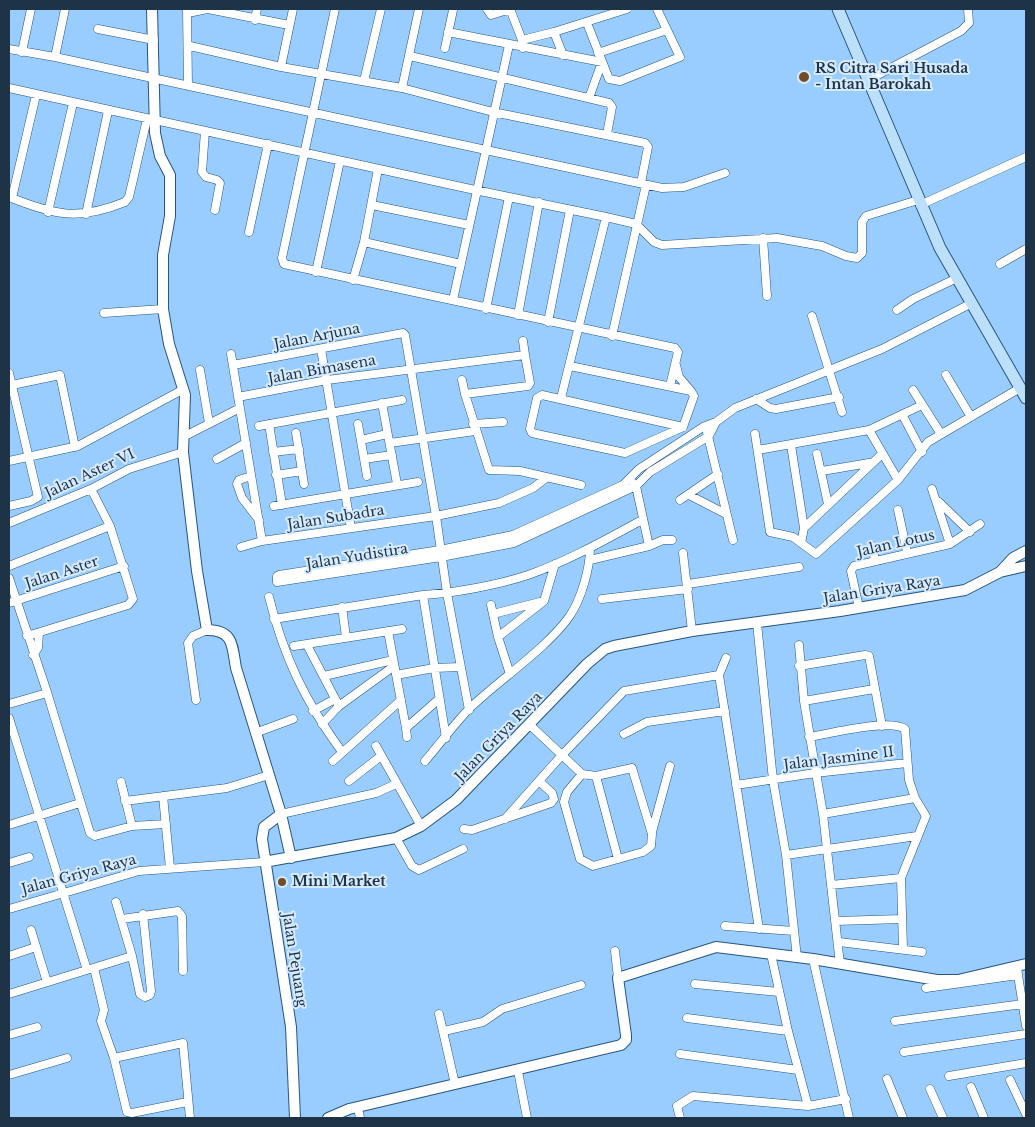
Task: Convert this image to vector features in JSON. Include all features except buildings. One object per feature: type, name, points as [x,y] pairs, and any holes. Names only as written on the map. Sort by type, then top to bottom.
[{"type":"main road","points":[[838,9],[919,202],[957,278],[1023,393]]},
{"type":"street","points":[[22,52],[31,9]]},
{"type":"street","points":[[55,57],[65,9]]},
{"type":"street","points":[[36,95],[10,197],[48,212],[86,214],[123,203],[128,199],[150,119],[154,78],[152,9]]},
{"type":"street","points":[[188,86],[190,46],[188,11],[207,9],[289,25]]},
{"type":"street","points":[[256,20],[257,9]]},
{"type":"street","points":[[281,66],[293,9]]},
{"type":"street","points":[[335,9],[282,258],[286,265],[675,348],[678,352],[670,386]]},
{"type":"street","points":[[364,81],[381,9]]},
{"type":"street","points":[[402,88],[419,9]]},
{"type":"street","points":[[486,9],[490,15],[511,9],[522,44]]},
{"type":"street","points":[[448,32],[509,46],[522,44],[627,9]]},
{"type":"street","points":[[587,23],[609,79],[616,81],[678,59],[680,54],[657,9]]},
{"type":"street","points":[[868,80],[961,31],[969,23],[968,9]]},
{"type":"street","points":[[445,48],[453,10]]},
{"type":"street","points":[[98,29],[154,40]]},
{"type":"street","points":[[598,53],[667,30]]},
{"type":"street","points":[[554,32],[563,55]]},
{"type":"street","points":[[522,44],[563,55],[602,62]]},
{"type":"street","points":[[190,46],[281,66],[402,88],[493,112],[607,134],[647,145],[636,224],[612,336]]},
{"type":"street","points":[[453,300],[484,150],[509,46]]},
{"type":"street","points":[[9,49],[154,78],[668,189],[684,188],[725,173]]},
{"type":"street","points":[[410,56],[589,98],[611,105],[607,134]]},
{"type":"street","points":[[589,98],[602,62]]},
{"type":"street","points":[[9,88],[340,161],[606,216],[636,224],[654,242],[662,245],[763,238],[798,241],[857,258],[862,253],[862,222],[866,216],[919,202],[1026,157]]},
{"type":"street","points":[[48,212],[73,103]]},
{"type":"street","points":[[86,214],[108,111]]},
{"type":"street","points":[[150,119],[160,156],[170,175],[170,216],[164,255],[163,309],[169,344],[184,389],[185,436],[183,452],[206,630]]},
{"type":"street","points":[[205,131],[202,172],[206,177],[217,180],[220,183],[215,210]]},
{"type":"street","points":[[249,232],[268,144]]},
{"type":"street","points":[[316,272],[340,161]]},
{"type":"street","points":[[353,280],[364,242],[378,169]]},
{"type":"street","points":[[486,308],[509,197]]},
{"type":"street","points":[[518,316],[539,202]]},
{"type":"street","points":[[372,205],[469,225]]},
{"type":"street","points":[[548,322],[570,210]]},
{"type":"street","points":[[560,398],[570,366],[606,216]]},
{"type":"street","points":[[763,238],[767,296]]},
{"type":"street","points":[[364,242],[461,264]]},
{"type":"street","points":[[1000,264],[1026,249]]},
{"type":"street","points":[[897,310],[913,299],[957,278]]},
{"type":"street","points":[[649,546],[635,481],[639,469],[703,427],[716,422],[735,408],[882,349],[972,303]]},
{"type":"street","points":[[104,313],[163,309]]},
{"type":"street","points":[[812,316],[839,396],[842,412]]},
{"type":"street","name":"Jalan Arjuna","points":[[232,365],[402,334],[405,335],[410,368]]},
{"type":"street","points":[[465,394],[528,386],[530,379],[523,341]]},
{"type":"street","points":[[322,349],[351,528]]},
{"type":"street","points":[[231,354],[262,542]]},
{"type":"street","name":"Jalan Bimasena","points":[[238,397],[327,380],[410,368],[525,355]]},
{"type":"street","points":[[676,363],[679,377],[692,391],[694,396],[683,427],[625,453],[532,433],[530,429],[537,398],[542,395],[683,427]]},
{"type":"street","points":[[570,366],[692,391]]},
{"type":"street","points":[[410,368],[436,516],[447,593],[469,710]]},
{"type":"street","points":[[200,370],[209,423]]},
{"type":"street","points":[[9,374],[38,496],[31,501],[9,506]]},
{"type":"street","points":[[12,385],[60,375],[76,447]]},
{"type":"street","points":[[946,375],[971,417]]},
{"type":"street","points":[[462,380],[474,428],[489,470],[520,471],[581,485]]},
{"type":"street","points":[[9,461],[76,447],[184,389]]},
{"type":"street","points":[[913,390],[941,434]]},
{"type":"street","points":[[755,434],[768,530],[774,534],[793,537],[813,553],[821,552],[898,480],[928,442],[971,417],[1023,393]]},
{"type":"street","points":[[756,399],[770,408],[776,409],[839,396]]},
{"type":"street","points":[[259,426],[402,400]]},
{"type":"street","points":[[382,403],[397,484]]},
{"type":"street","points":[[758,450],[869,430],[903,416],[922,405]]},
{"type":"street","points":[[185,436],[240,408]]},
{"type":"street","points":[[9,418],[18,416]]},
{"type":"street","points":[[903,416],[922,452]]},
{"type":"street","points":[[390,443],[503,422]]},
{"type":"street","points":[[635,481],[709,436],[716,422]]},
{"type":"street","points":[[269,424],[278,505],[418,482]]},
{"type":"street","points":[[358,424],[367,476]]},
{"type":"street","points":[[703,427],[709,436],[733,540]]},
{"type":"street","points":[[869,430],[898,480]]},
{"type":"street","points":[[296,433],[304,484]]},
{"type":"street","points":[[361,440],[387,434]]},
{"type":"street","points":[[217,459],[246,443]]},
{"type":"street","points":[[791,445],[804,528],[800,543]]},
{"type":"street","points":[[273,452],[299,449]]},
{"type":"street","name":"Jalan Aster VI","points":[[9,524],[91,489],[129,469],[183,452]]},
{"type":"street","points":[[817,454],[828,504]]},
{"type":"street","points":[[804,528],[870,463],[882,454]]},
{"type":"street","points":[[364,459],[392,455]]},
{"type":"street","points":[[822,471],[870,463]]},
{"type":"street","points":[[276,475],[302,471]]},
{"type":"street","points":[[680,500],[718,474]]},
{"type":"street","points":[[251,476],[239,480],[237,484],[242,498],[258,520]]},
{"type":"street","name":"Jalan Subadra","points":[[241,547],[262,542],[436,516],[507,501],[546,478]]},
{"type":"street","name":"Jalan Yudistira","points":[[278,579],[441,553],[513,536],[635,481]]},
{"type":"street","points":[[27,636],[131,603],[132,596],[124,566],[110,526],[91,489]]},
{"type":"street","points":[[932,489],[938,500],[950,544]]},
{"type":"street","points":[[689,495],[726,514]]},
{"type":"street","points":[[938,500],[970,532]]},
{"type":"street","points":[[898,510],[906,552]]},
{"type":"street","points":[[274,619],[342,607],[447,593],[527,576],[590,548],[642,520]]},
{"type":"street","name":"Jalan Lotus","points":[[856,609],[852,569],[855,565],[906,552],[950,544],[980,524]]},
{"type":"street","points":[[9,566],[110,526]]},
{"type":"street","points":[[590,560],[649,546],[663,540],[672,540]]},
{"type":"street","points":[[872,546],[875,560]]},
{"type":"street","points":[[425,761],[469,710],[510,674],[568,617],[576,604],[590,560],[590,548]]},
{"type":"street","name":"Jalan Griya Raya","points":[[1000,572],[1013,558],[1026,551]]},
{"type":"street","points":[[683,553],[692,631]]},
{"type":"street","points":[[498,637],[544,600],[555,564]]},
{"type":"street","name":"Jalan Aster","points":[[12,602],[124,566]]},
{"type":"street","name":"Jalan Griya Raya","points":[[9,909],[63,891],[122,875],[170,868],[264,862],[396,838],[421,826],[456,800],[587,664],[605,649],[692,631],[856,609],[965,590],[1000,572],[1026,566]]},
{"type":"street","points":[[602,599],[688,587],[799,567]]},
{"type":"street","points":[[9,578],[12,602],[34,655],[90,833],[93,836],[132,826],[166,824]]},
{"type":"street","points":[[423,595],[446,738]]},
{"type":"street","points":[[269,597],[287,658],[313,711],[342,752]]},
{"type":"street","points":[[493,614],[544,600]]},
{"type":"street","points":[[491,605],[498,637],[510,674]]},
{"type":"street","points":[[342,607],[346,638]]},
{"type":"street","points":[[757,623],[773,780],[786,855],[797,958]]},
{"type":"street","points":[[294,646],[402,629]]},
{"type":"street","points":[[196,700],[188,643],[193,636],[206,630],[218,630],[228,635],[255,733],[281,814],[291,858]]},
{"type":"street","points":[[388,630],[407,737]]},
{"type":"street","points":[[34,655],[38,648],[39,633]]},
{"type":"street","points":[[307,645],[339,706]]},
{"type":"street","points":[[799,645],[799,666],[823,814],[840,964]]},
{"type":"street","points":[[799,666],[865,655],[870,658],[882,726]]},
{"type":"street","points":[[726,658],[719,675],[759,929]]},
{"type":"street","points":[[322,724],[339,706],[394,663]]},
{"type":"street","points":[[324,676],[394,663]]},
{"type":"street","points":[[396,675],[434,668],[460,666]]},
{"type":"street","points":[[505,819],[562,755],[625,690],[719,675]]},
{"type":"street","points":[[804,701],[874,689]]},
{"type":"street","points":[[9,704],[47,694]]},
{"type":"street","points":[[313,711],[335,699]]},
{"type":"street","points":[[406,728],[440,699]]},
{"type":"street","points":[[333,761],[401,700]]},
{"type":"street","points":[[624,734],[647,722],[725,712]]},
{"type":"street","points":[[9,718],[63,891],[104,1010],[101,1021],[114,1058],[129,1113],[187,1102]]},
{"type":"street","points":[[255,733],[293,719]]},
{"type":"street","points":[[530,725],[582,774],[596,776],[632,768],[652,834]]},
{"type":"street","points":[[810,737],[882,726],[902,726],[905,729],[909,780],[915,798],[926,816],[916,836],[901,878],[903,949]]},
{"type":"street","points":[[376,746],[421,826]]},
{"type":"street","points":[[349,781],[381,756]]},
{"type":"street","name":"Jalan Jasmine II","points":[[736,785],[815,773],[908,764]]},
{"type":"street","points":[[582,774],[567,792],[564,802],[578,855],[584,862],[593,866],[648,849],[651,846],[652,834],[670,766]]},
{"type":"street","points":[[125,801],[227,788],[269,775]]},
{"type":"street","points":[[596,776],[618,859]]},
{"type":"street","points":[[464,829],[472,830],[553,801],[553,795],[539,781]]},
{"type":"street","points":[[121,782],[132,826]]},
{"type":"street","points":[[281,814],[376,793],[396,784]]},
{"type":"street","points":[[163,796],[170,868]]},
{"type":"street","points":[[823,814],[915,798]]},
{"type":"street","points":[[9,825],[80,803]]},
{"type":"street","name":"Jalan Pejuang","points":[[281,814],[264,827],[262,839],[293,1043],[295,1118]]},
{"type":"street","points":[[786,855],[916,836]]},
{"type":"street","points":[[396,838],[412,866],[419,870],[463,849]]},
{"type":"street","points":[[9,862],[28,857]]},
{"type":"street","points":[[831,885],[901,878]]},
{"type":"street","points":[[116,902],[132,956],[140,994],[143,997],[148,996],[151,991],[143,914]]},
{"type":"street","points":[[122,919],[176,910],[182,916],[183,971]]},
{"type":"street","points":[[836,921],[902,919]]},
{"type":"street","points":[[725,926],[794,931]]},
{"type":"street","points":[[31,930],[47,982]]},
{"type":"street","points":[[839,942],[922,952]]},
{"type":"street","points":[[618,978],[716,947],[813,959],[925,983],[1020,968]]},
{"type":"street","points":[[9,956],[36,948]]},
{"type":"street","points":[[328,1118],[349,1109],[359,1113],[455,1084],[518,1071],[616,1047],[624,1043],[626,1035],[615,951]]},
{"type":"street","points":[[772,954],[788,1031],[808,1106]]},
{"type":"street","points":[[9,994],[132,956]]},
{"type":"street","points":[[813,959],[849,1118]]},
{"type":"street","points":[[925,983],[937,980],[958,980],[1020,968]]},
{"type":"street","points":[[1020,968],[1026,1026]]},
{"type":"street","points":[[695,984],[779,992]]},
{"type":"street","points":[[444,1031],[483,1022],[502,1009],[581,985]]},
{"type":"street","points":[[895,1021],[1023,1004]]},
{"type":"street","points":[[439,1014],[455,1084]]},
{"type":"street","points":[[687,1018],[788,1031]]},
{"type":"street","points":[[9,1035],[36,1027]]},
{"type":"street","points":[[904,1052],[1026,1034]]},
{"type":"street","points":[[114,1058],[183,1043],[187,1102],[190,1118]]},
{"type":"street","points":[[680,1054],[798,1070]]},
{"type":"street","points":[[9,1075],[67,1058]]},
{"type":"street","points":[[949,1076],[1026,1063]]},
{"type":"street","points":[[518,1071],[527,1118]]},
{"type":"street","points":[[886,1079],[903,1118]]},
{"type":"street","points":[[1010,1080],[1026,1114]]},
{"type":"street","points":[[970,1087],[984,1118]]},
{"type":"street","points":[[930,1089],[944,1118]]},
{"type":"street","points":[[1018,1095],[1026,1091]]},
{"type":"street","points":[[680,1118],[677,1106],[693,1096],[808,1106],[846,1099]]},
{"type":"place","name":"RS Citra Sari Husada - Intan Barokah","points":[[804,77]]},
{"type":"place","name":"Mini Market","points":[[282,882]]}]
